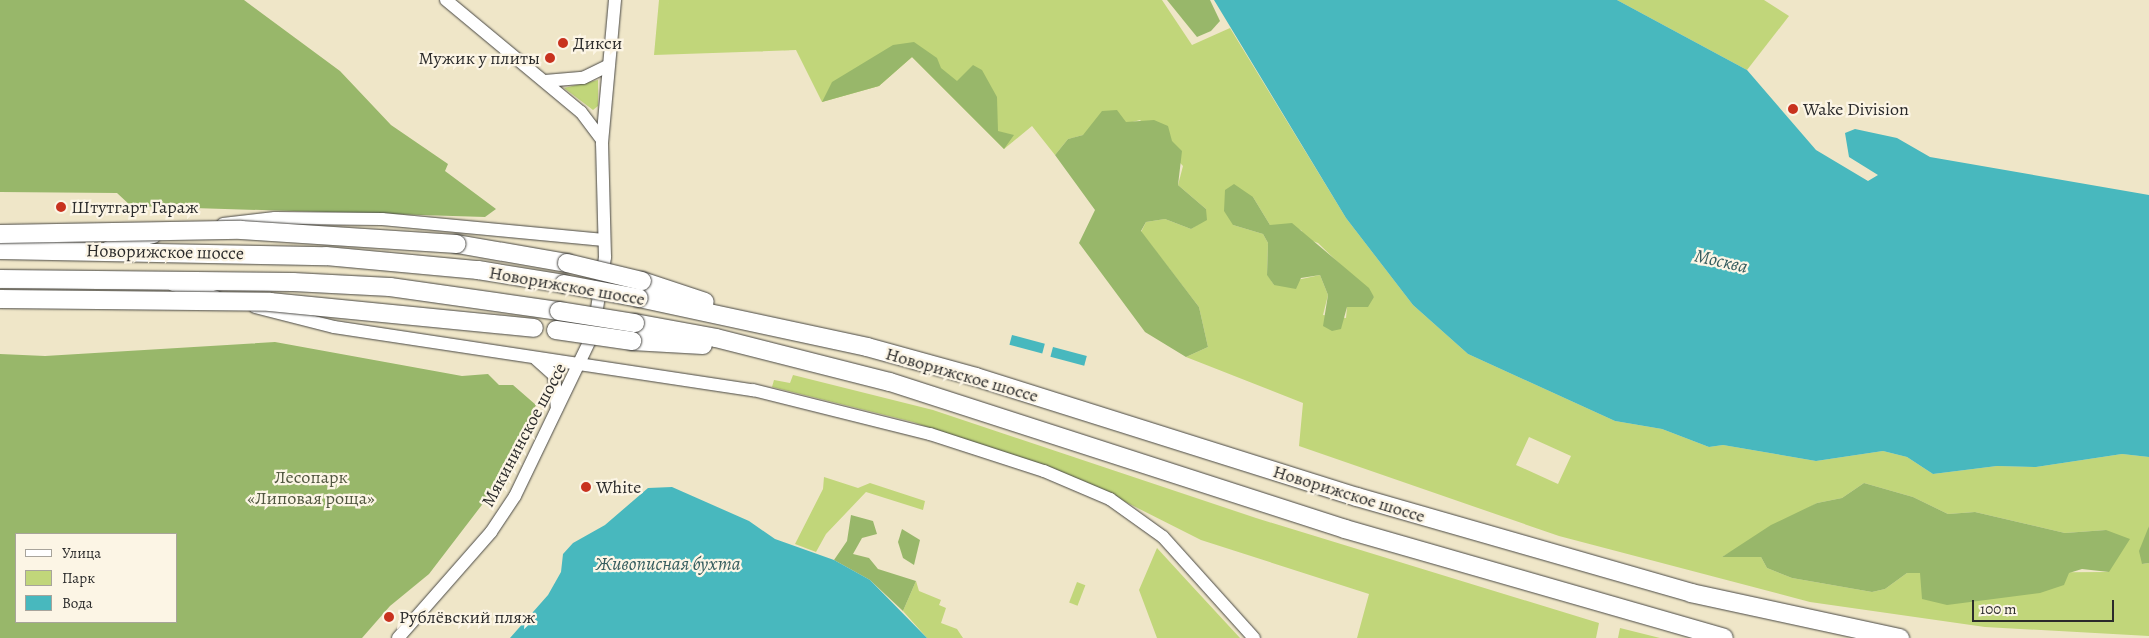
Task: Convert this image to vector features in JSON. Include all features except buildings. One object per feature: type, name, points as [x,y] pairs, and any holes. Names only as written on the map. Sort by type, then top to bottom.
[{"type":"highway","points":[[0,234],[241,230],[457,244],[567,263],[642,281],[762,322]]},
{"type":"highway","name":"Новорижское шоссе","points":[[0,250],[93,250],[397,261],[564,284],[762,322],[976,377],[1357,497],[1691,594],[1900,638]]},
{"type":"highway","name":"Новорижское шоссе","points":[[0,279],[148,279],[390,287],[559,311],[686,333],[758,348],[899,385],[1345,529],[1724,638]]},
{"type":"highway","points":[[0,299],[280,302],[556,330],[632,341],[758,348]]},
{"type":"street","points":[[446,0],[581,112],[598,131],[602,143]]},
{"type":"street","name":"Мякининское шоссе","points":[[398,638],[491,532],[556,415],[582,362],[601,296],[604,240],[602,143],[615,0]]},
{"type":"street","points":[[545,81],[583,78],[608,66]]},
{"type":"street","points":[[581,112],[604,110]]},
{"type":"street","points":[[93,250],[275,218],[382,219],[604,240]]},
{"type":"street","points":[[148,279],[334,327],[534,358],[582,362],[753,390],[850,412],[1078,484],[1110,499],[1162,537],[1254,638]]},
{"type":"street","points":[[534,358],[554,376],[558,394],[556,415]]},
{"type":"green space","points":[[0,0],[244,0],[340,71],[391,125],[448,164],[445,171],[496,209],[485,217],[131,206],[117,193],[0,192]]},
{"type":"green space","points":[[659,0],[1162,0],[1192,45],[1230,28],[1346,218],[1413,305],[1468,354],[1615,421],[1662,429],[1709,447],[1723,445],[1816,461],[1883,451],[1907,457],[1933,474],[1997,466],[2036,467],[2122,454],[2149,457],[2149,526],[2142,564],[2149,563],[2149,636],[1985,627],[1810,602],[1559,536],[1299,446],[1303,403],[1186,357],[1208,347],[1199,307],[1141,232],[1146,222],[1165,219],[1191,229],[1206,219],[1206,209],[1178,185],[1183,166],[1140,120],[1068,139],[1055,155],[1032,126],[1004,149],[912,57],[879,86],[822,102],[796,50],[654,55]],"holes":[[[1253,197],[1270,225],[1301,230],[1307,239],[1318,243],[1374,297],[1347,307],[1346,318],[1323,315],[1328,295],[1320,275],[1274,285],[1267,274],[1268,243],[1263,234],[1233,225]],[[1529,437],[1571,456],[1558,484],[1516,465]],[[1864,483],[1913,497],[1948,514],[1975,512],[2065,533],[2106,530],[2109,572],[1907,573],[1885,589],[1872,592],[1792,578],[1767,568],[1761,557],[1722,557],[1817,503],[1842,498]]]},
{"type":"green space","points":[[1167,0],[1210,0],[1220,21],[1211,31],[1197,37]]},
{"type":"green space","points":[[1617,0],[1764,0],[1789,16],[1747,70]]},
{"type":"green space","points":[[914,42],[937,58],[941,68],[957,81],[973,65],[982,70],[997,97],[998,131],[1014,135],[1004,149],[912,57],[879,86],[822,102],[832,82],[893,45]]},
{"type":"green space","points":[[598,80],[598,106],[593,110],[564,88]]},
{"type":"green space","points":[[1117,110],[1126,122],[1154,120],[1168,126],[1172,141],[1182,151],[1178,185],[1206,209],[1207,220],[1191,229],[1165,219],[1146,222],[1141,231],[1199,307],[1208,347],[1186,357],[1145,332],[1079,243],[1095,210],[1055,155],[1068,139],[1083,135],[1102,111]]},
{"type":"green space","points":[[1234,184],[1253,197],[1270,225],[1292,223],[1369,288],[1374,297],[1368,307],[1347,307],[1341,329],[1332,331],[1323,326],[1328,295],[1320,275],[1301,278],[1296,289],[1274,285],[1267,275],[1268,243],[1263,234],[1233,225],[1224,211],[1225,190]]},
{"type":"green space","name":"Лесопарк «Липовая роща»","points":[[275,342],[462,376],[488,374],[499,385],[513,385],[536,405],[491,493],[429,574],[390,606],[362,638],[0,638],[0,354],[45,356]]},
{"type":"green space","points":[[793,375],[933,410],[1256,518],[1599,623],[1596,638],[1357,638],[1369,594],[1201,540],[1086,482],[913,422],[772,387],[774,380],[790,383]]},
{"type":"green space","points":[[824,477],[858,488],[870,483],[925,501],[923,510],[866,492],[826,534],[816,552],[795,544],[823,489]]},
{"type":"green space","points":[[1864,483],[1913,497],[1948,514],[1975,512],[2065,533],[2106,530],[2130,539],[2109,572],[2082,569],[2069,573],[2064,585],[2040,593],[1947,605],[1922,599],[1920,573],[1907,573],[1885,589],[1872,592],[1792,578],[1767,568],[1761,557],[1722,557],[1771,525],[1817,503],[1842,498]]},
{"type":"green space","points":[[851,515],[873,521],[877,534],[862,538],[853,554],[869,558],[878,569],[916,581],[903,611],[870,580],[834,560],[847,541]]},
{"type":"green space","points":[[2149,526],[2149,563],[2142,564],[2139,551]]},
{"type":"green space","points":[[902,529],[920,540],[914,565],[903,558],[898,542]]},
{"type":"green space","points":[[1157,548],[1240,638],[1157,638],[1139,590]]},
{"type":"green space","points":[[916,581],[919,591],[941,600],[939,605],[946,608],[941,623],[957,629],[963,638],[927,638],[903,611]]},
{"type":"green space","points":[[1077,582],[1085,585],[1078,606],[1069,603]]},
{"type":"green space","points":[[1620,628],[1660,638],[1618,638]]},
{"type":"water","name":"Москва","points":[[1214,0],[1617,0],[1747,70],[1816,150],[1868,181],[1878,175],[1849,157],[1845,133],[1855,129],[1897,138],[1930,157],[2149,195],[2149,457],[2122,454],[2036,467],[1997,466],[1933,474],[1907,457],[1883,451],[1816,461],[1723,445],[1709,447],[1662,429],[1615,421],[1468,354],[1413,305],[1346,218]]},
{"type":"water","points":[[1012,335],[1045,344],[1042,353],[1009,345]]},
{"type":"water","points":[[1053,347],[1087,356],[1084,366],[1050,357]]},
{"type":"water","name":"Живописная бухта","points":[[672,487],[749,521],[775,539],[834,560],[870,580],[927,638],[510,638],[548,595],[561,572],[563,554],[573,543],[605,525],[648,488]]},
{"type":"place","name":"Дикси","points":[[563,43]]},
{"type":"place","name":"Мужик у плиты","points":[[550,58]]},
{"type":"place","name":"Wake Division","points":[[1793,109]]},
{"type":"place","name":"Штутгарт Гараж","points":[[61,207]]},
{"type":"place","name":"White","points":[[586,487]]},
{"type":"place","name":"Рублёвский пляж","points":[[389,617]]}]
